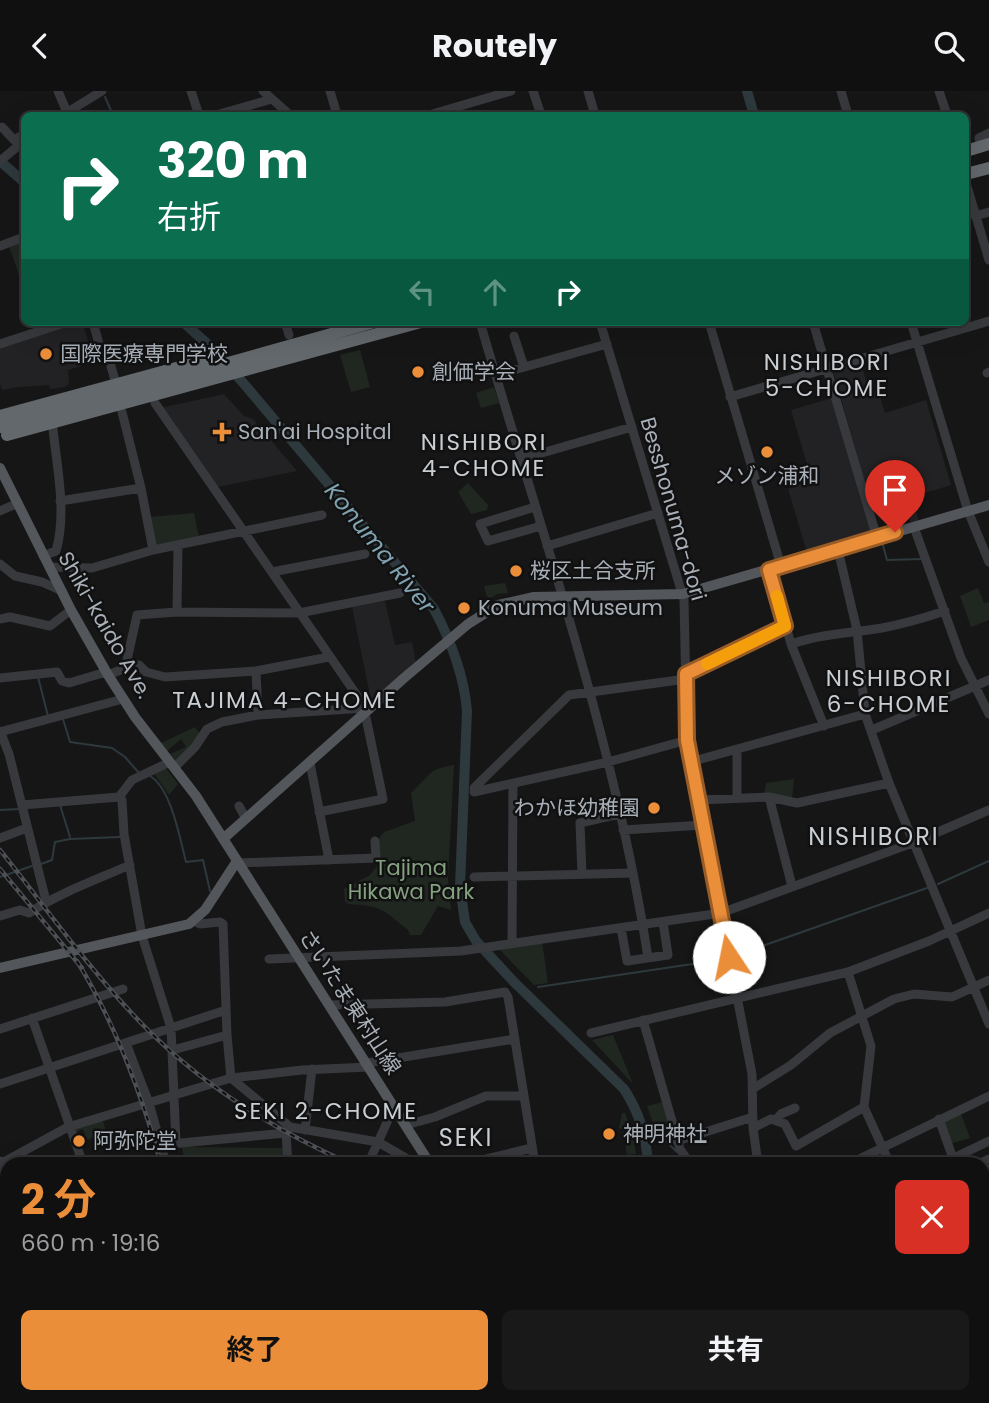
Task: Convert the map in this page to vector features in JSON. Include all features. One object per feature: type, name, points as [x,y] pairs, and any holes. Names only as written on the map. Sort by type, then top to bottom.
[{"type":"highway","points":[[969,156],[986,147]]},
{"type":"highway","points":[[969,166],[989,160]]},
{"type":"highway","points":[[969,173],[989,168]]},
{"type":"highway","points":[[2,425],[116,384],[212,362],[254,348],[267,348],[344,326]]},
{"type":"highway","points":[[2,425],[360,326]]},
{"type":"highway","points":[[2,425],[389,326]]},
{"type":"highway","points":[[2,425],[53,429],[155,403],[249,372],[265,370],[276,363],[407,326]]},
{"type":"highway","points":[[2,425],[212,362]]},
{"type":"highway","points":[[2,425],[226,379]]},
{"type":"main road","name":"Shiki-kaido Ave.","points":[[0,468],[71,610],[107,673],[237,862]]},
{"type":"main road","points":[[223,839],[366,710],[477,617],[498,605],[520,599],[562,596],[683,594],[989,505]]},
{"type":"main road","points":[[0,968],[180,927],[194,921],[205,910],[237,862]]},
{"type":"main road","name":"さいたま東村山線","points":[[237,862],[426,1157]]},
{"type":"street","points":[[58,91],[65,112]]},
{"type":"street","points":[[191,91],[198,112]]},
{"type":"street","points":[[263,91],[287,112]]},
{"type":"street","points":[[330,91],[336,112]]},
{"type":"street","points":[[439,112],[511,91]]},
{"type":"street","points":[[533,91],[540,112]]},
{"type":"street","points":[[587,91],[594,112]]},
{"type":"street","points":[[841,91],[847,112]]},
{"type":"street","points":[[939,91],[946,112]]},
{"type":"street","points":[[70,112],[97,92]]},
{"type":"street","points":[[226,112],[272,99]]},
{"type":"street","points":[[2,127],[14,140],[21,136]]},
{"type":"street","points":[[986,147],[979,138],[989,134]]},
{"type":"street","points":[[0,161],[21,144]]},
{"type":"street","points":[[969,194],[989,260]]},
{"type":"street","points":[[975,215],[989,212]]},
{"type":"street","points":[[0,246],[21,238]]},
{"type":"street","points":[[730,397],[989,321]]},
{"type":"street","points":[[0,344],[55,326]]},
{"type":"street","points":[[94,326],[101,351],[109,359],[116,384]]},
{"type":"street","points":[[286,326],[289,335]]},
{"type":"street","points":[[481,326],[562,596],[608,762],[648,958]]},
{"type":"street","name":"Besshonuma-dori","points":[[601,326],[683,594],[687,740],[754,1089],[753,1122],[757,1157]]},
{"type":"street","points":[[710,326],[781,566]]},
{"type":"street","points":[[814,326],[877,538]]},
{"type":"street","points":[[912,326],[968,511],[989,562]]},
{"type":"street","points":[[514,336],[524,367]]},
{"type":"street","points":[[496,375],[607,344]]},
{"type":"street","points":[[155,403],[366,710],[383,799],[319,812]]},
{"type":"street","points":[[122,412],[153,550]]},
{"type":"street","points":[[521,459],[632,427]]},
{"type":"street","points":[[43,556],[56,551],[59,541],[60,501],[53,429]]},
{"type":"street","points":[[60,501],[141,488]]},
{"type":"street","points":[[0,511],[18,503]]},
{"type":"street","points":[[535,507],[480,524],[488,541],[541,526]]},
{"type":"street","points":[[547,546],[658,513]]},
{"type":"street","points":[[49,567],[92,568],[153,550],[322,515]]},
{"type":"street","points":[[914,527],[942,612],[973,686],[989,714]]},
{"type":"street","points":[[177,612],[178,545]]},
{"type":"street","points":[[838,550],[857,630],[864,714],[989,1024]]},
{"type":"street","points":[[272,572],[365,554]]},
{"type":"street","points":[[0,564],[15,576],[42,582],[62,591]]},
{"type":"street","points":[[769,570],[791,644],[824,726]]},
{"type":"street","points":[[130,664],[127,660],[137,615],[177,612],[299,613],[400,593]]},
{"type":"street","points":[[0,619],[10,617],[50,626],[71,610]]},
{"type":"street","points":[[791,644],[816,636],[910,622],[942,612]]},
{"type":"street","points":[[687,740],[513,785],[474,790],[569,695],[686,677],[785,626]]},
{"type":"street","points":[[0,678],[57,672],[62,681],[69,683],[128,667],[130,664],[139,665],[146,672],[164,677],[256,671],[329,657]]},
{"type":"street","points":[[256,671],[258,715]]},
{"type":"street","points":[[872,730],[989,680]]},
{"type":"street","points":[[46,901],[6,742],[0,732],[123,699]]},
{"type":"street","points":[[22,805],[119,797],[132,780],[172,765],[195,747],[207,729],[222,722],[258,715],[366,710]]},
{"type":"street","points":[[690,762],[864,714]]},
{"type":"street","points":[[737,749],[737,798]]},
{"type":"street","points":[[310,763],[329,860]]},
{"type":"street","points":[[699,800],[769,797],[797,803],[890,783]]},
{"type":"street","points":[[512,943],[513,785]]},
{"type":"street","points":[[119,797],[122,800],[124,834],[142,936],[171,1028],[176,1143]]},
{"type":"street","points":[[769,797],[792,886]]},
{"type":"street","points":[[239,806],[246,819]]},
{"type":"street","points":[[269,959],[431,954],[470,950],[721,912],[915,842],[989,810]]},
{"type":"street","points":[[582,874],[580,823],[619,814]]},
{"type":"street","points":[[622,830],[703,825]]},
{"type":"street","points":[[0,838],[27,828]]},
{"type":"street","points":[[237,862],[376,857],[375,841]]},
{"type":"street","points":[[0,916],[20,910],[29,913],[46,901],[130,865]]},
{"type":"street","points":[[474,877],[632,873]]},
{"type":"street","points":[[591,1033],[848,972],[989,913]]},
{"type":"street","points":[[194,921],[200,924],[223,924],[231,1079],[288,1130],[288,1157]]},
{"type":"street","points":[[621,928],[627,961],[648,958],[668,955],[663,922]]},
{"type":"street","points":[[848,972],[872,1046],[864,1107],[887,1157]]},
{"type":"street","points":[[754,1089],[791,1065],[830,1034],[894,999],[914,994],[952,997],[989,980]]},
{"type":"street","points":[[0,1029],[124,989]]},
{"type":"street","points":[[329,1005],[445,1002],[505,992],[509,997],[534,1157]]},
{"type":"street","points":[[0,1084],[226,1010]]},
{"type":"street","points":[[32,1019],[80,1157]]},
{"type":"street","points":[[643,1020],[677,1141],[685,1157]]},
{"type":"street","points":[[173,1049],[227,1035]]},
{"type":"street","points":[[11,1157],[68,1127],[231,1079],[368,1065],[515,1039]]},
{"type":"street","points":[[125,1043],[149,1103],[164,1157]]},
{"type":"street","points":[[305,1130],[312,1069]]},
{"type":"street","points":[[406,1125],[435,1117],[486,1096],[523,1096]]},
{"type":"street","points":[[864,1157],[989,1096]]},
{"type":"street","points":[[371,1157],[394,1107]]},
{"type":"street","points":[[677,1141],[771,1119],[785,1124],[796,1146],[864,1107]]},
{"type":"street","points":[[776,1120],[781,1114],[795,1108]]},
{"type":"street","points":[[939,1119],[953,1157]]},
{"type":"street","points":[[161,1145],[305,1130],[378,1142],[404,1157]]},
{"type":"street","points":[[961,1157],[989,1141]]},
{"type":"street","points":[[494,1157],[532,1148]]},
{"type":"shaded area","name":"国際医療専門学校","points":[[62,326],[83,326],[95,362],[68,370],[69,384],[65,387],[50,389],[49,385],[2,390],[0,346]]},
{"type":"shaded area","points":[[860,362],[870,392],[878,390],[885,413],[926,400],[951,485],[912,497],[919,522],[911,524],[898,480],[867,490],[833,370]]},
{"type":"shaded area","name":"San'ai Hospital","points":[[224,394],[244,416],[253,419],[297,471],[218,487],[160,408]]},
{"type":"shaded area","points":[[832,398],[873,536],[808,556],[788,489],[812,481],[791,410]]},
{"type":"shaded area","points":[[385,601],[395,645],[412,642],[416,663],[371,700],[352,607]]},
{"type":"green space","points":[[21,241],[21,281],[9,246]]},
{"type":"green space","points":[[360,350],[370,387],[351,392],[340,355]]},
{"type":"green space","points":[[494,387],[499,403],[481,408],[476,393]]},
{"type":"green space","points":[[468,483],[488,505],[487,510],[471,514],[458,492]]},
{"type":"green space","points":[[194,513],[199,537],[154,545],[149,517]]},
{"type":"green space","points":[[505,583],[508,593],[497,594],[488,600],[484,586]]},
{"type":"green space","points":[[978,588],[984,603],[989,602],[989,620],[971,627],[960,596]]},
{"type":"green space","points":[[195,727],[200,734],[176,762],[170,754],[186,747],[181,739],[167,751],[161,743]]},
{"type":"green space","name":"Tajima Hikawa Park","points":[[454,765],[448,878],[451,910],[438,906],[421,935],[410,935],[408,930],[381,910],[348,904],[345,901],[344,889],[370,875],[377,866],[377,841],[384,832],[415,821],[411,793],[433,771]]},
{"type":"green space","points":[[165,767],[178,784],[169,795],[153,772]]},
{"type":"green space","points":[[794,779],[792,799],[764,795],[766,783]]},
{"type":"green space","points":[[542,941],[548,983],[534,985],[497,947]]},
{"type":"green space","points":[[613,1035],[633,1084],[592,1040]]},
{"type":"green space","points":[[664,1102],[678,1149],[658,1129],[656,1131],[647,1106]]},
{"type":"green space","points":[[960,1111],[970,1138],[950,1144],[939,1119]]},
{"type":"green space","points":[[622,1113],[625,1113],[633,1136],[636,1154],[627,1155],[623,1130],[619,1128]]},
{"type":"green space","points":[[102,1118],[106,1131],[87,1140],[83,1129],[73,1133],[72,1129]]},
{"type":"green space","points":[[182,1147],[285,1148],[287,1157],[184,1157]]},
{"type":"waterway","points":[[747,91],[753,112]]},
{"type":"waterway","points":[[105,97],[112,112]]},
{"type":"waterway","name":"Konuma River","points":[[0,161],[21,179]]},
{"type":"waterway","name":"Konuma River","points":[[187,326],[212,348],[245,385],[434,609],[456,659],[467,711],[460,887],[465,922],[476,941],[514,982],[624,1089],[641,1125],[647,1157]]},
{"type":"waterway","points":[[882,542],[887,560],[922,559]]},
{"type":"waterway","points":[[38,677],[48,716]]},
{"type":"waterway","points":[[63,719],[70,742],[112,748],[125,757],[139,773]]},
{"type":"waterway","points":[[150,776],[164,791],[169,802],[186,862],[203,860],[210,891]]},
{"type":"waterway","points":[[60,805],[70,837]]},
{"type":"waterway","points":[[0,810],[20,809]]},
{"type":"waterway","points":[[41,864],[52,860],[55,842],[120,837]]},
{"type":"waterway","points":[[938,884],[989,861]]},
{"type":"waterway","points":[[0,877],[32,866]]},
{"type":"waterway","points":[[731,957],[927,888]]},
{"type":"waterway","points":[[538,987],[726,959]]},
{"type":"waterway","name":"Konuma River","points":[[526,994],[531,993]]},
{"type":"waterway","points":[[657,1133],[677,1152]]},
{"type":"railway","points":[[0,850],[106,984],[166,1048],[241,1105],[295,1137],[336,1157]]},
{"type":"railway","points":[[0,869],[82,968]]},
{"type":"railway","points":[[77,961],[104,1010],[126,1059],[159,1157]]},
{"type":"slow traffic","points":[[707,664],[785,626],[777,596]]},
{"type":"place","name":"国際医療専門学校","points":[[46,354]]},
{"type":"place","name":"創価学会","points":[[418,372]]},
{"type":"place","name":"San'ai Hospital","points":[[222,432]]},
{"type":"place","name":"メゾン浦和","points":[[767,452]]},
{"type":"place","name":"桜区土合支所","points":[[516,571]]},
{"type":"place","name":"Konuma Museum","points":[[464,608]]},
{"type":"place","name":"わかほ幼稚園","points":[[654,808]]},
{"type":"place","name":"神明神社","points":[[609,1134]]},
{"type":"place","name":"阿弥陀堂","points":[[79,1141]]},
{"type":"district","name":"NISHIBORI 5-CHOME","points":[[827,375]]},
{"type":"district","name":"NISHIBORI 4-CHOME","points":[[484,455]]},
{"type":"district","name":"NISHIBORI 6-CHOME","points":[[889,691]]},
{"type":"district","name":"TAJIMA 4-CHOME","points":[[285,700]]},
{"type":"district","name":"NISHIBORI","points":[[874,837]]},
{"type":"district","name":"SEKI 2-CHOME","points":[[326,1111]]},
{"type":"district","name":"SEKI","points":[[466,1138]]},
{"type":"route","points":[[729,957],[690,762],[686,674],[785,626],[769,570],[895,532]]}]
